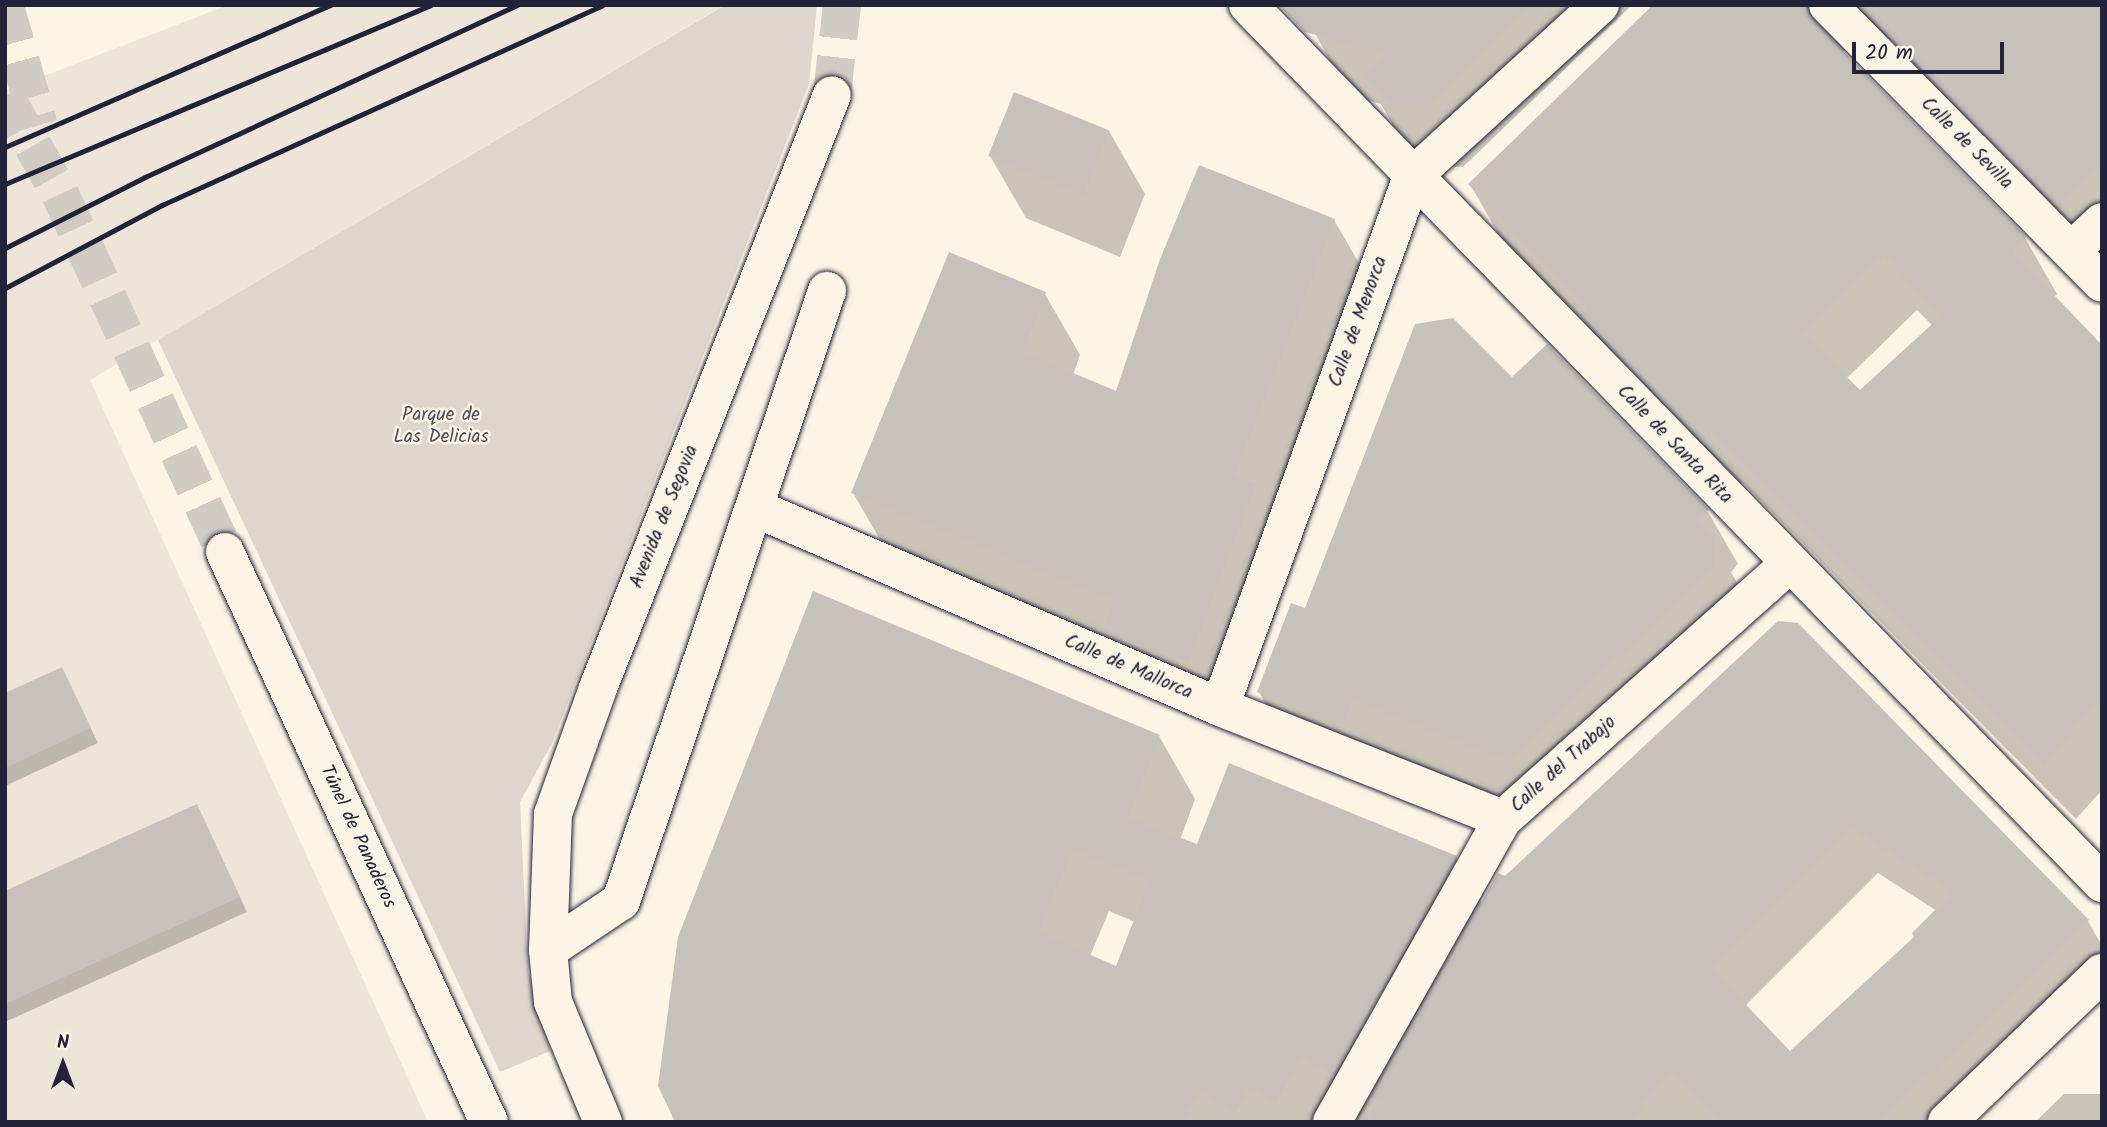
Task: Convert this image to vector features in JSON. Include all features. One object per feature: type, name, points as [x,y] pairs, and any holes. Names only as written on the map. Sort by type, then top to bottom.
[{"type":"street","name":"Calle de Santa Rita","points":[[1248,5],[1412,177],[2102,883]]},
{"type":"street","name":"Calle de Menorca","points":[[1220,707],[1412,177],[1600,5]]},
{"type":"street","name":"Calle de Sevilla","points":[[1828,5],[2102,284]]},
{"type":"street","name":"Avenida de Segovia","points":[[603,1122],[554,1002],[548,950],[553,814],[598,688],[832,95]]},
{"type":"street","points":[[2071,251],[2102,222]]},
{"type":"street","points":[[548,950],[621,901],[757,509],[827,291]]},
{"type":"street","name":"Calle de Mallorca","points":[[757,509],[1220,707],[1503,820]]},
{"type":"street","name":"Túnel de Panaderos","points":[[225,552],[489,1122]]},
{"type":"street","name":"Calle del Trabajo","points":[[1332,1122],[1503,820],[1790,563]]},
{"type":"street","points":[[1947,1122],[2095,993]]},
{"type":"shaded area","points":[[228,5],[724,5],[90,380],[428,1122],[5,1122],[5,91]]},
{"type":"green space","name":"Parque de Las Delicias","points":[[725,5],[817,5],[809,84],[552,743],[520,802],[528,972],[550,1051],[500,1072],[158,340]]},
{"type":"building","points":[[1279,5],[1530,5],[1427,105],[1391,104],[1362,75],[1385,53],[1305,32]]},
{"type":"building","points":[[1653,5],[1807,5],[1812,20],[2026,237],[2012,251],[2102,345],[2102,697],[2043,765],[1710,429],[1711,449],[1580,315],[1588,307],[1468,184]],"holes":[[[1884,255],[1942,315],[1860,390],[1803,334]]]},
{"type":"building","points":[[1859,5],[2102,5],[2102,165],[2058,207]]},
{"type":"building","points":[[1014,92],[1109,131],[1084,195],[988,156]]},
{"type":"building","points":[[1199,165],[1335,219],[1234,476],[1256,484],[1188,662],[1103,630],[1114,601],[851,493],[949,252],[1046,292],[1023,352],[1116,391],[1160,259]]},
{"type":"building","points":[[1453,318],[1512,377],[1547,344],[1709,510],[1698,521],[1713,536],[1713,569],[1507,761],[1353,700],[1342,726],[1257,692],[1291,603],[1305,608],[1415,324]]},
{"type":"building","points":[[813,591],[1160,735],[1128,818],[1197,844],[1229,763],[1457,856],[1333,1075],[1301,1058],[1276,1103],[1249,1088],[1235,1113],[1199,1092],[1182,1122],[675,1122],[658,1086],[678,937]],"holes":[[[1073,849],[1149,881],[1116,966],[1038,932]]]},
{"type":"building","points":[[1778,621],[1798,623],[2089,920],[1880,1122],[1720,1122],[1669,1070],[1630,1122],[1367,1122],[1379,1101],[1372,1096],[1498,873],[1505,876]],"holes":[[[1851,828],[1953,892],[1912,933],[1914,937],[1790,1051],[1710,967]]]},
{"type":"building","points":[[62,667],[91,728],[5,768],[5,693]]},
{"type":"building","points":[[197,804],[240,897],[5,1004],[5,891]]},
{"type":"tunnel","points":[[832,95],[842,5]]},
{"type":"tunnel","points":[[5,6],[39,125]]},
{"type":"tunnel","points":[[5,96],[60,194],[225,552]]},
{"type":"railway","points":[[5,147],[330,5]]},
{"type":"railway","points":[[5,184],[430,5]]},
{"type":"railway","points":[[5,248],[145,177],[518,5]]},
{"type":"railway","points":[[5,288],[162,205],[602,5]]}]
